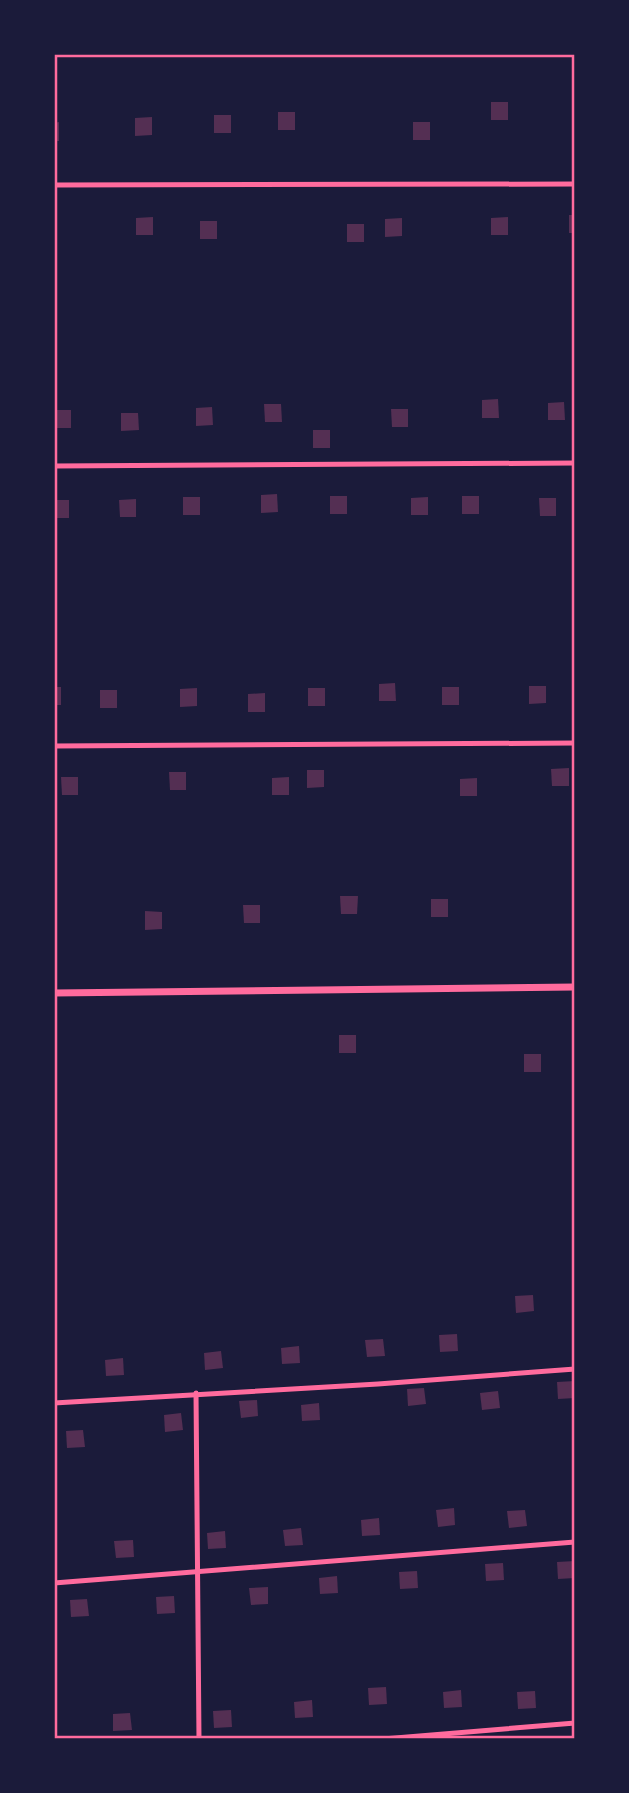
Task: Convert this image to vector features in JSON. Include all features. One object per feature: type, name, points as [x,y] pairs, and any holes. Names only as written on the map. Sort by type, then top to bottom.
[{"type":"street","points":[[54,993],[575,987]]},
{"type":"lane","points":[[54,185],[575,184]]},
{"type":"lane","points":[[54,466],[575,463]]},
{"type":"lane","points":[[54,746],[575,743]]},
{"type":"lane","points":[[54,1403],[378,1384],[575,1369]]},
{"type":"lane","points":[[196,1393],[199,1739]]},
{"type":"lane","points":[[54,1583],[575,1542]]},
{"type":"lane","points":[[383,1739],[575,1723]]},
{"type":"building","points":[[491,102],[508,102],[508,120],[491,120]]},
{"type":"building","points":[[278,112],[295,112],[295,130],[278,130]]},
{"type":"building","points":[[214,115],[231,115],[231,133],[214,133]]},
{"type":"building","points":[[152,117],[152,135],[135,136],[135,118]]},
{"type":"building","points":[[59,122],[59,141],[54,141],[54,123]]},
{"type":"building","points":[[413,122],[430,122],[430,140],[413,140]]},
{"type":"building","points":[[569,215],[575,215],[575,233],[569,233]]},
{"type":"building","points":[[153,217],[153,235],[136,235],[136,218]]},
{"type":"building","points":[[508,217],[508,235],[491,235],[491,218]]},
{"type":"building","points":[[402,218],[402,236],[385,237],[385,219]]},
{"type":"building","points":[[200,221],[217,221],[217,239],[200,239]]},
{"type":"building","points":[[347,224],[364,224],[364,242],[347,242]]},
{"type":"building","points":[[498,399],[499,418],[482,418],[482,400]]},
{"type":"building","points":[[564,402],[565,420],[548,420],[548,403]]},
{"type":"building","points":[[264,404],[281,404],[282,422],[265,422]]},
{"type":"building","points":[[212,407],[213,425],[196,426],[196,408]]},
{"type":"building","points":[[391,409],[408,409],[408,427],[392,427]]},
{"type":"building","points":[[54,410],[71,410],[71,428],[55,428]]},
{"type":"building","points":[[121,413],[138,413],[139,430],[121,431]]},
{"type":"building","points":[[313,430],[330,430],[330,448],[313,448]]},
{"type":"building","points":[[277,494],[278,512],[261,513],[261,495]]},
{"type":"building","points":[[330,496],[347,496],[347,514],[330,514]]},
{"type":"building","points":[[462,496],[479,496],[479,514],[462,514]]},
{"type":"building","points":[[183,497],[200,497],[200,515],[183,515]]},
{"type":"building","points":[[428,497],[428,515],[411,515],[411,498]]},
{"type":"building","points":[[539,498],[556,498],[556,516],[540,516]]},
{"type":"building","points":[[136,499],[136,517],[120,517],[119,500]]},
{"type":"building","points":[[54,500],[69,500],[69,518],[54,518]]},
{"type":"building","points":[[395,683],[396,701],[379,701],[379,684]]},
{"type":"building","points":[[529,686],[546,686],[546,703],[529,704]]},
{"type":"building","points":[[54,687],[61,687],[61,705],[54,705]]},
{"type":"building","points":[[442,687],[459,687],[459,705],[442,705]]},
{"type":"building","points":[[197,688],[197,706],[180,707],[180,689]]},
{"type":"building","points":[[308,688],[325,688],[325,706],[308,706]]},
{"type":"building","points":[[100,690],[117,690],[117,708],[100,708]]},
{"type":"building","points":[[265,693],[265,712],[248,712],[248,694]]},
{"type":"building","points":[[569,768],[569,786],[552,786],[551,769]]},
{"type":"building","points":[[307,770],[324,770],[324,787],[307,788]]},
{"type":"building","points":[[169,772],[186,772],[186,790],[170,790]]},
{"type":"building","points":[[61,777],[78,777],[78,795],[62,795]]},
{"type":"building","points":[[289,777],[289,795],[272,795],[272,778]]},
{"type":"building","points":[[477,778],[477,796],[460,796],[460,779]]},
{"type":"building","points":[[340,896],[358,896],[357,914],[341,914]]},
{"type":"building","points":[[431,899],[448,899],[448,917],[431,917]]},
{"type":"building","points":[[243,905],[260,905],[260,923],[244,923]]},
{"type":"building","points":[[145,911],[162,912],[162,929],[145,930]]},
{"type":"building","points":[[339,1035],[356,1035],[356,1053],[339,1053]]},
{"type":"building","points":[[524,1054],[541,1054],[541,1072],[524,1072]]},
{"type":"building","points":[[533,1295],[534,1311],[516,1313],[515,1296]]},
{"type":"building","points":[[457,1334],[458,1351],[440,1352],[439,1335]]},
{"type":"building","points":[[383,1339],[385,1356],[367,1357],[365,1340]]},
{"type":"building","points":[[299,1346],[300,1363],[282,1364],[281,1348]]},
{"type":"building","points":[[221,1351],[223,1368],[205,1370],[204,1353]]},
{"type":"building","points":[[123,1358],[124,1375],[106,1376],[105,1360]]},
{"type":"building","points":[[575,1381],[575,1398],[558,1399],[557,1382]]},
{"type":"building","points":[[424,1388],[426,1404],[408,1406],[407,1389]]},
{"type":"building","points":[[498,1391],[500,1408],[482,1410],[480,1393]]},
{"type":"building","points":[[257,1400],[258,1416],[241,1418],[239,1401]]},
{"type":"building","points":[[319,1403],[320,1420],[302,1421],[301,1405]]},
{"type":"building","points":[[181,1413],[183,1430],[165,1432],[164,1415]]},
{"type":"building","points":[[83,1430],[85,1447],[67,1448],[66,1431]]},
{"type":"building","points":[[454,1508],[455,1525],[438,1527],[436,1510]]},
{"type":"building","points":[[525,1510],[527,1526],[509,1528],[507,1511]]},
{"type":"building","points":[[379,1518],[380,1535],[362,1536],[361,1520]]},
{"type":"building","points":[[301,1528],[303,1545],[285,1546],[283,1530]]},
{"type":"building","points":[[225,1531],[226,1548],[208,1549],[207,1533]]},
{"type":"building","points":[[133,1540],[134,1557],[116,1558],[114,1541]]},
{"type":"building","points":[[575,1561],[575,1578],[558,1579],[557,1562]]},
{"type":"building","points":[[503,1563],[504,1580],[486,1581],[485,1564]]},
{"type":"building","points":[[417,1571],[418,1588],[400,1589],[399,1572]]},
{"type":"building","points":[[337,1576],[338,1593],[320,1594],[319,1578]]},
{"type":"building","points":[[268,1587],[268,1604],[251,1605],[249,1588]]},
{"type":"building","points":[[174,1596],[175,1613],[157,1614],[156,1597]]},
{"type":"building","points":[[87,1599],[89,1616],[71,1617],[70,1600]]},
{"type":"building","points":[[386,1687],[387,1704],[369,1705],[368,1688]]},
{"type":"building","points":[[461,1690],[462,1707],[444,1708],[443,1692]]},
{"type":"building","points":[[535,1691],[536,1708],[518,1709],[517,1692]]},
{"type":"building","points":[[312,1700],[313,1717],[295,1718],[294,1702]]},
{"type":"building","points":[[231,1710],[232,1727],[214,1728],[213,1711]]},
{"type":"building","points":[[130,1713],[132,1730],[113,1731],[113,1714]]}]
